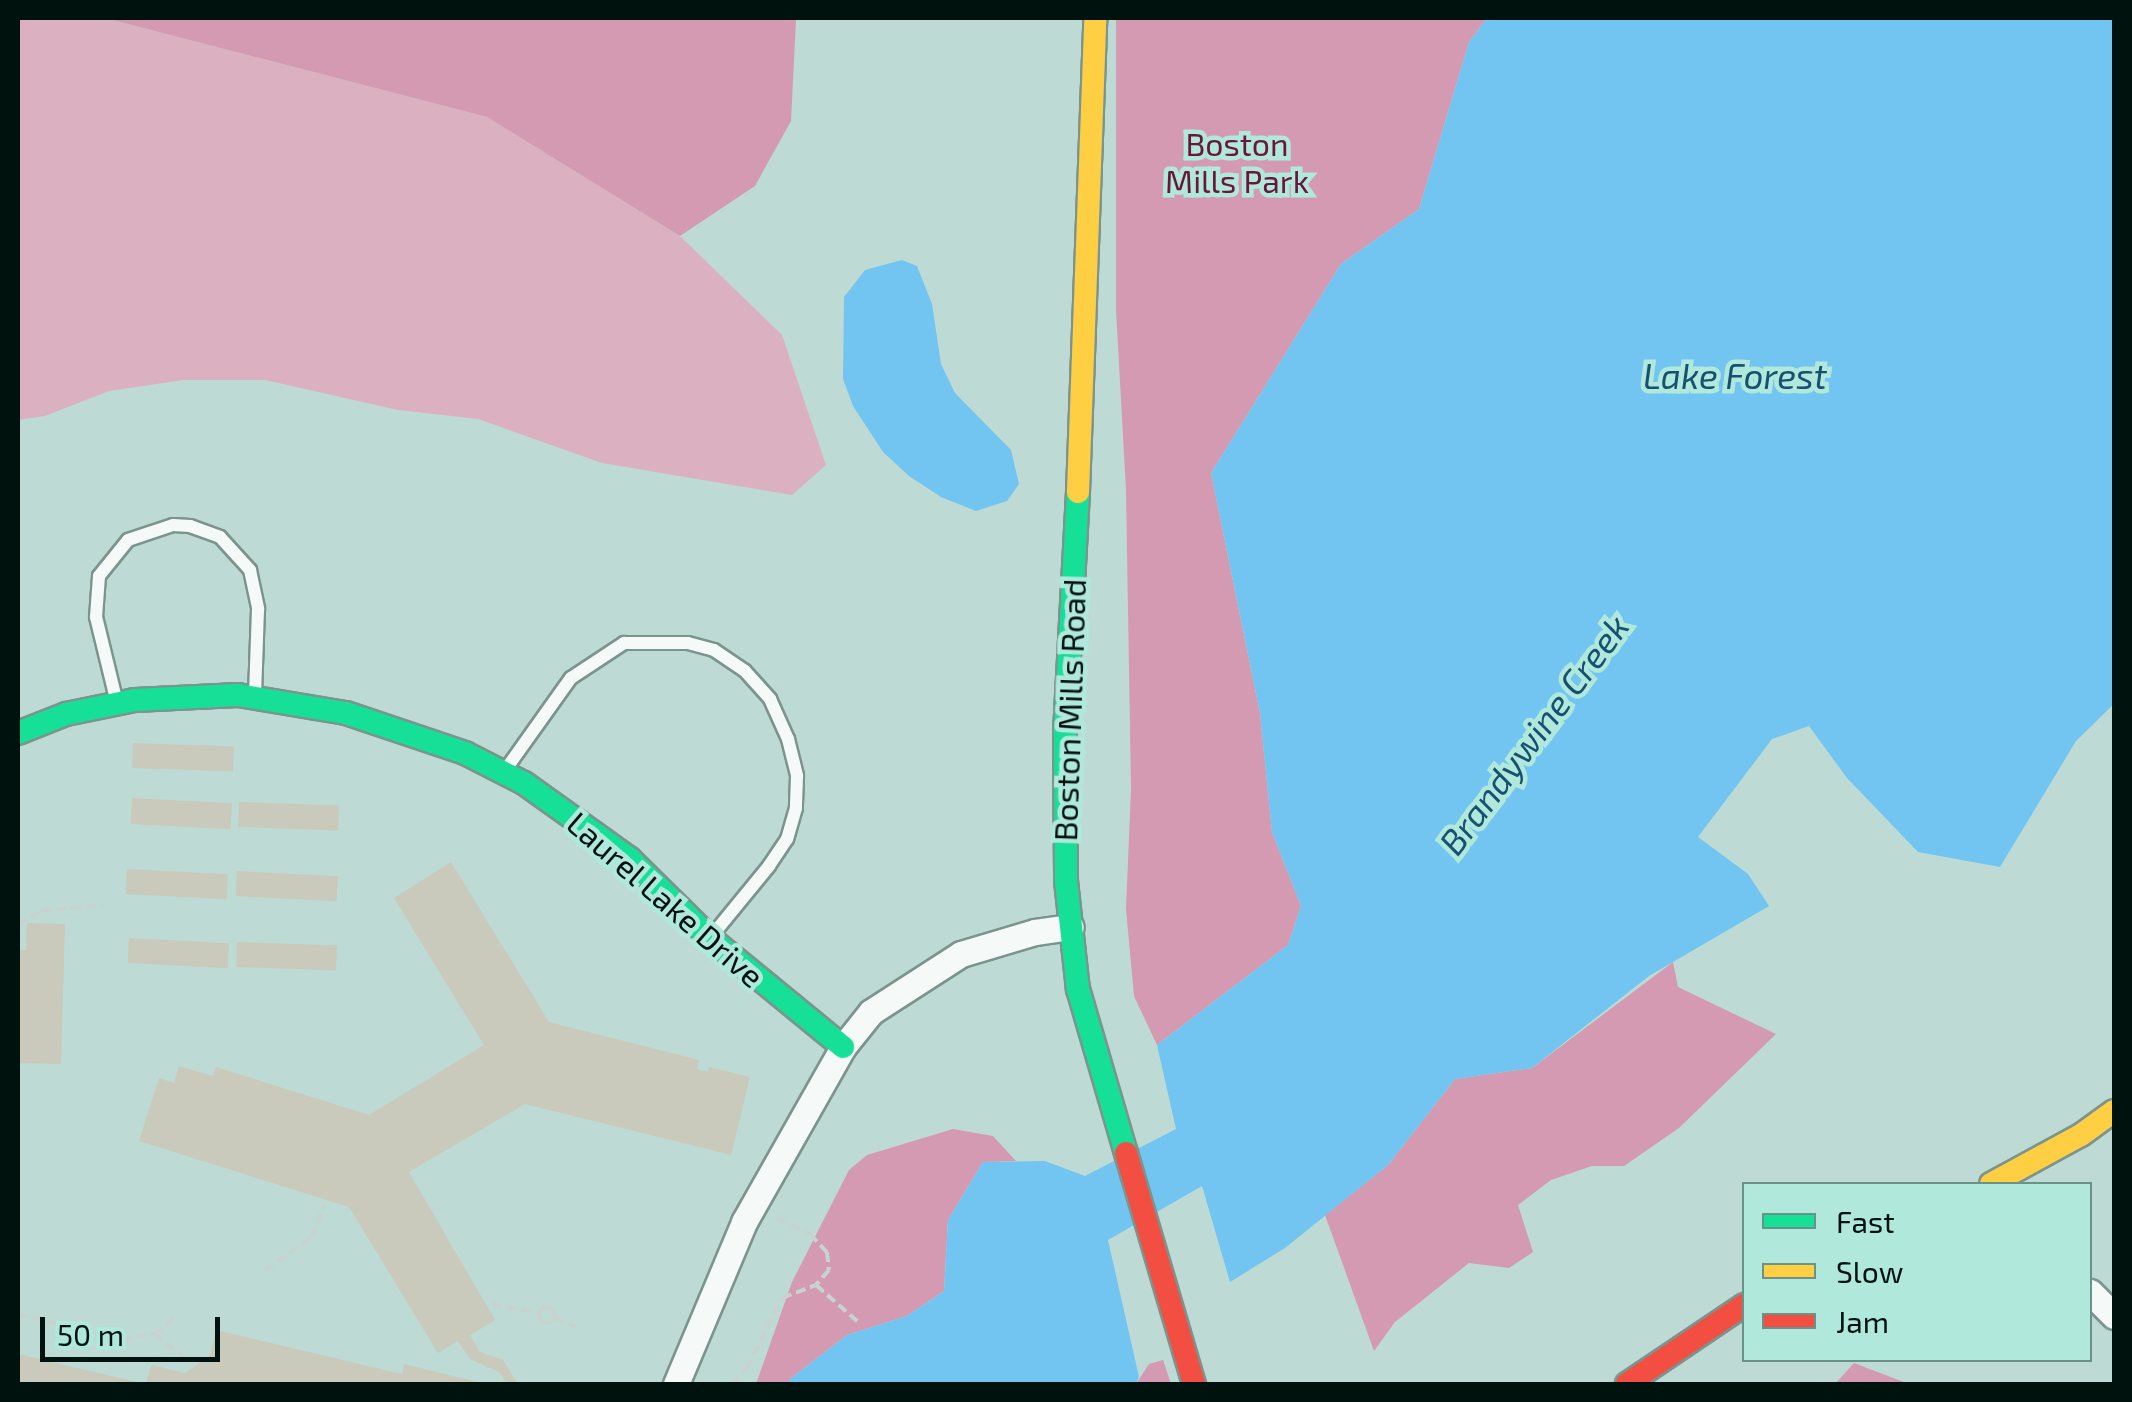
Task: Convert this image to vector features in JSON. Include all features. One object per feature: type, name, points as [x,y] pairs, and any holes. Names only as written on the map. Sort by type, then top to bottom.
[{"type":"street","name":"Boston Mills Road","points":[[1095,18],[1084,392],[1063,830],[1078,989],[1194,1384]]},
{"type":"street","name":"Laurel Lake Drive","points":[[18,732],[117,703],[210,694],[255,697],[346,713],[436,742],[504,772],[630,859],[710,938],[842,1047]]},
{"type":"street","points":[[676,1384],[700,1320],[752,1207],[842,1047],[871,1012],[961,954],[1035,932],[1071,927]]},
{"type":"street","points":[[1994,1182],[2081,1135],[2114,1111]]},
{"type":"street","points":[[2092,1294],[2114,1316]]},
{"type":"street","points":[[1627,1384],[1682,1343],[1742,1306]]},
{"type":"lane","points":[[117,703],[96,617],[99,576],[128,540],[173,525],[190,526],[220,538],[250,570],[258,608],[255,697]]},
{"type":"lane","points":[[504,772],[571,678],[602,653],[624,643],[688,642],[714,650],[745,671],[770,699],[788,738],[797,776],[796,808],[786,839],[770,866],[710,938]]},
{"type":"path","points":[[18,925],[41,911],[104,906]]},
{"type":"path","points":[[264,1270],[312,1237],[324,1205]]},
{"type":"path","points":[[732,1384],[747,1368],[782,1298],[816,1285],[830,1270],[827,1252],[810,1234],[752,1207]]},
{"type":"path","points":[[816,1285],[857,1321]]},
{"type":"path","points":[[492,1304],[539,1313],[549,1307],[554,1318],[576,1327]]},
{"type":"path","points":[[539,1313],[546,1323],[554,1318]]},
{"type":"path","points":[[18,1314],[122,1340],[154,1334],[176,1316]]},
{"type":"path","points":[[154,1334],[186,1359]]},
{"type":"shaded area","points":[[18,18],[105,18],[487,117],[680,236],[782,335],[826,465],[792,495],[602,463],[478,419],[398,410],[265,380],[184,380],[109,391],[45,416],[18,420]]},
{"type":"green space","points":[[105,18],[791,18],[796,20],[791,121],[755,186],[680,236],[487,117]]},
{"type":"green space","name":"Boston Mills Park","points":[[1116,18],[1487,18],[1469,42],[1419,209],[1341,264],[1211,473],[1260,713],[1272,832],[1301,906],[1288,945],[1157,1045],[1134,996],[1126,909],[1131,789],[1126,490],[1116,310]]},
{"type":"green space","points":[[1673,962],[1678,987],[1776,1034],[1679,1128],[1624,1166],[1592,1166],[1551,1180],[1518,1205],[1533,1252],[1509,1268],[1469,1263],[1395,1322],[1374,1351],[1325,1215],[1388,1165],[1455,1079],[1532,1068]]},
{"type":"green space","points":[[953,1129],[993,1136],[1016,1161],[983,1162],[948,1220],[944,1291],[907,1316],[847,1335],[790,1379],[789,1384],[756,1384],[792,1282],[849,1170],[867,1155]]},
{"type":"green space","points":[[1163,1360],[1171,1384],[1136,1384],[1149,1364]]},
{"type":"green space","points":[[1854,1363],[1909,1384],[1835,1384]]},
{"type":"water","name":"Lake Forest","points":[[1487,18],[2114,18],[2114,704],[2076,741],[2000,867],[1918,852],[1847,778],[1809,726],[1772,739],[1698,837],[1748,874],[1769,906],[1649,976],[1532,1068],[1455,1079],[1388,1165],[1285,1248],[1230,1282],[1202,1186],[1108,1240],[1139,1377],[1136,1384],[789,1384],[790,1379],[847,1335],[907,1316],[944,1291],[948,1220],[983,1162],[1045,1161],[1085,1176],[1176,1129],[1157,1045],[1288,945],[1301,906],[1272,832],[1260,713],[1211,473],[1341,264],[1419,209],[1469,42]]},
{"type":"water","points":[[902,260],[917,266],[932,304],[941,364],[955,393],[1011,450],[1019,484],[1007,501],[976,511],[941,497],[909,476],[883,452],[853,406],[843,379],[844,297],[865,270]]},
{"type":"building","points":[[133,743],[234,747],[233,772],[132,768]]},
{"type":"building","points":[[132,798],[232,803],[231,829],[131,824]]},
{"type":"building","points":[[239,802],[339,805],[338,830],[238,827]]},
{"type":"building","points":[[451,862],[549,1022],[699,1060],[697,1069],[708,1072],[709,1067],[750,1077],[731,1155],[525,1104],[409,1172],[495,1320],[470,1335],[480,1352],[503,1360],[518,1384],[507,1384],[499,1372],[470,1359],[458,1341],[438,1353],[349,1207],[139,1141],[159,1078],[174,1083],[179,1066],[213,1076],[216,1067],[369,1115],[484,1045],[394,898]]},
{"type":"building","points":[[127,869],[228,874],[227,899],[126,894]]},
{"type":"building","points":[[237,871],[338,876],[337,901],[236,896]]},
{"type":"building","points":[[27,923],[65,924],[61,1064],[18,1063],[18,950],[26,950]]},
{"type":"building","points":[[129,938],[229,943],[228,968],[128,963]]},
{"type":"building","points":[[237,942],[337,945],[336,970],[236,967]]},
{"type":"building","points":[[216,1330],[402,1374],[404,1364],[486,1384],[146,1384],[151,1365],[185,1373],[210,1355]]},
{"type":"building","points":[[18,1354],[141,1383],[141,1384],[18,1384]]},
{"type":"traffic: fast","points":[[1078,492],[1065,731],[1066,881],[1078,989],[1126,1153]]},
{"type":"traffic: fast","points":[[18,733],[66,714],[135,700],[238,695],[346,713],[465,753],[524,783],[630,859],[710,938],[843,1047]]},
{"type":"traffic: slow","points":[[1078,492],[1095,18]]},
{"type":"traffic: slow","points":[[1995,1182],[2081,1135],[2114,1111]]},
{"type":"traffic: jam","points":[[1126,1153],[1194,1384]]},
{"type":"traffic: jam","points":[[1627,1384],[1742,1306]]},
{"type":"water label","name":"Brandywine Creek","points":[[1533,734]]}]
